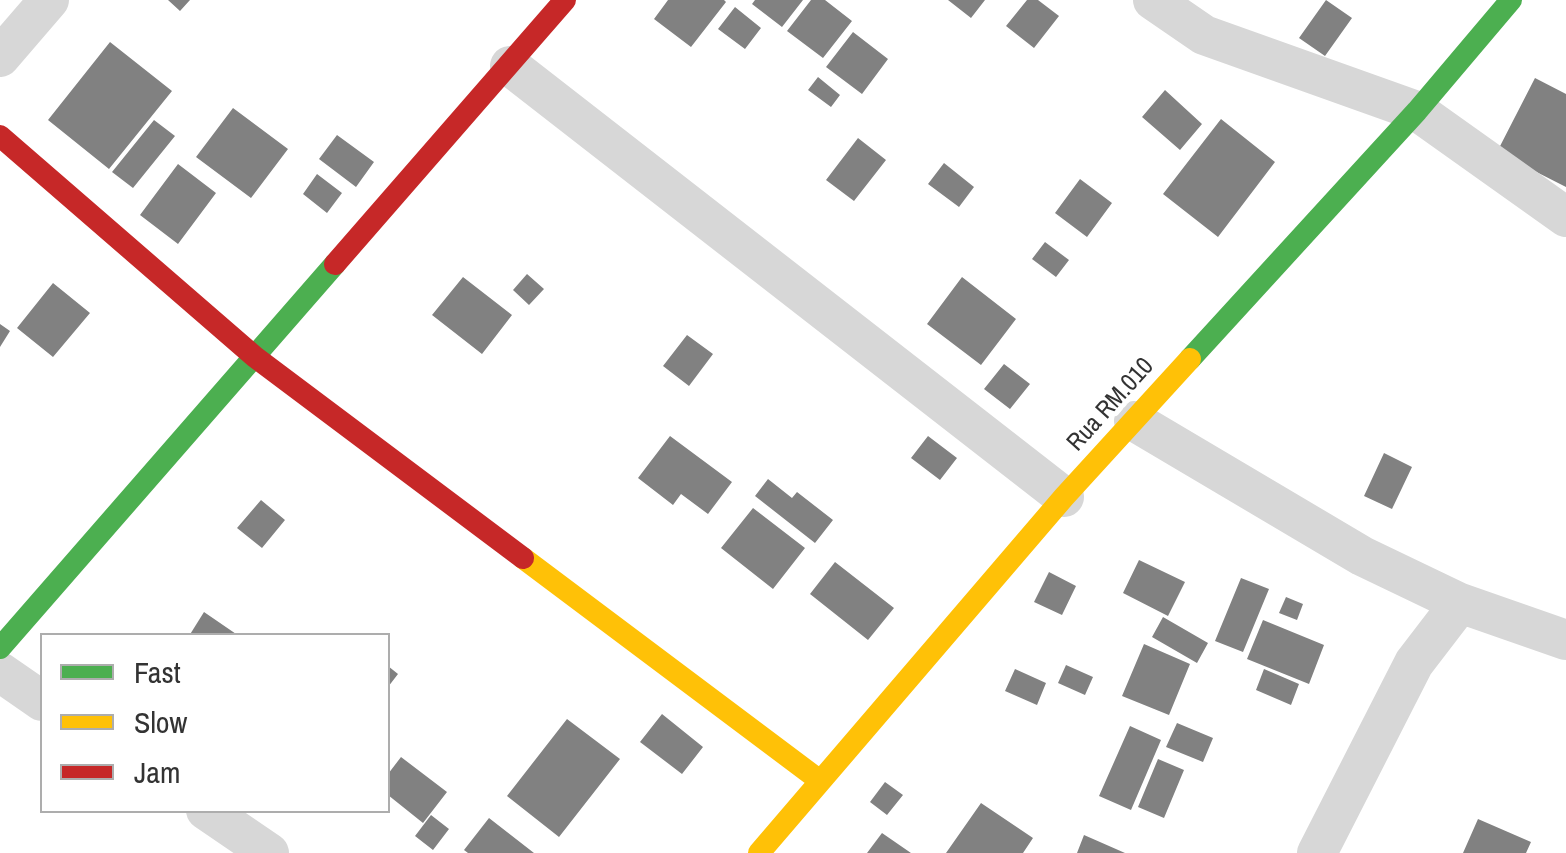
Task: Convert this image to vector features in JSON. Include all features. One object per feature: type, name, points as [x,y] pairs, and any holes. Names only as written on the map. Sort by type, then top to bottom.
[{"type":"street","points":[[0,57],[49,0]]},
{"type":"street","points":[[0,648],[565,0]]},
{"type":"street","points":[[1153,0],[1204,35],[1417,110],[1566,218]]},
{"type":"street","name":"Rua RM.010","points":[[760,853],[1064,497],[1417,110],[1511,0]]},
{"type":"street","points":[[510,66],[1064,497]]},
{"type":"street","points":[[0,136],[255,357],[819,780]]},
{"type":"street","points":[[1134,421],[1362,556],[1460,603],[1566,640]]},
{"type":"street","points":[[1317,853],[1414,664],[1460,603]]},
{"type":"street","points":[[0,672],[40,700]]},
{"type":"street","points":[[210,813],[269,853]]},
{"type":"building","points":[[168,0],[190,0],[180,11]]},
{"type":"building","points":[[668,0],[726,2],[691,47],[654,19]]},
{"type":"building","points":[[755,0],[803,0],[782,27],[752,4]]},
{"type":"building","points":[[811,0],[825,0],[852,21],[823,58],[787,31]]},
{"type":"building","points":[[948,0],[985,0],[971,18]]},
{"type":"building","points":[[1027,0],[1038,0],[1059,16],[1034,48],[1006,26]]},
{"type":"building","points":[[1326,0],[1352,18],[1325,56],[1299,38]]},
{"type":"building","points":[[735,7],[761,28],[745,49],[718,29]]},
{"type":"building","points":[[853,32],[888,59],[862,94],[826,67]]},
{"type":"building","points":[[110,42],[172,91],[109,169],[48,120]]},
{"type":"building","points":[[818,77],[840,95],[831,107],[808,90]]},
{"type":"building","points":[[1535,78],[1566,94],[1566,187],[1497,152]]},
{"type":"building","points":[[1165,90],[1202,124],[1180,150],[1142,117]]},
{"type":"building","points":[[233,108],[288,149],[251,198],[196,157]]},
{"type":"building","points":[[1221,119],[1275,162],[1218,237],[1163,194]]},
{"type":"building","points":[[154,120],[175,136],[133,188],[112,172]]},
{"type":"building","points":[[337,135],[374,162],[356,187],[319,159]]},
{"type":"building","points":[[858,138],[886,160],[854,201],[826,180]]},
{"type":"building","points":[[944,163],[974,187],[959,207],[928,184]]},
{"type":"building","points":[[178,164],[216,193],[178,244],[140,215]]},
{"type":"building","points":[[317,174],[342,193],[327,213],[303,194]]},
{"type":"building","points":[[1080,179],[1112,203],[1087,237],[1055,213]]},
{"type":"building","points":[[1045,242],[1069,260],[1056,277],[1032,259]]},
{"type":"building","points":[[527,274],[544,289],[529,305],[513,290]]},
{"type":"building","points":[[463,277],[512,315],[482,354],[432,315]]},
{"type":"building","points":[[962,277],[1016,319],[981,365],[927,324]]},
{"type":"building","points":[[53,283],[90,313],[53,357],[17,328]]},
{"type":"building","points":[[0,324],[10,331],[0,347]]},
{"type":"building","points":[[687,335],[713,354],[689,386],[663,366]]},
{"type":"building","points":[[1004,364],[1030,384],[1010,409],[984,389]]},
{"type":"building","points":[[670,436],[732,482],[708,514],[681,494],[673,505],[638,478]]},
{"type":"building","points":[[928,436],[957,458],[940,480],[911,458]]},
{"type":"building","points":[[1384,453],[1412,467],[1392,509],[1364,496]]},
{"type":"building","points":[[768,479],[792,498],[797,492],[833,520],[815,543],[755,496]]},
{"type":"building","points":[[261,500],[285,520],[262,548],[237,528]]},
{"type":"building","points":[[753,508],[805,548],[773,589],[721,548]]},
{"type":"building","points":[[1139,560],[1185,582],[1168,616],[1123,593]]},
{"type":"building","points":[[835,562],[894,608],[868,640],[810,594]]},
{"type":"building","points":[[1049,572],[1076,586],[1062,615],[1034,602]]},
{"type":"building","points":[[1241,578],[1269,589],[1243,652],[1215,641]]},
{"type":"building","points":[[1286,597],[1303,604],[1297,620],[1279,613]]},
{"type":"building","points":[[204,612],[235,633],[191,633]]},
{"type":"building","points":[[1163,617],[1208,643],[1197,663],[1152,637]]},
{"type":"building","points":[[1263,620],[1324,645],[1309,684],[1247,659]]},
{"type":"building","points":[[1144,644],[1190,664],[1169,715],[1122,696]]},
{"type":"building","points":[[1066,665],[1093,677],[1085,695],[1058,683]]},
{"type":"building","points":[[390,668],[398,674],[390,684]]},
{"type":"building","points":[[1015,669],[1046,683],[1037,705],[1005,691]]},
{"type":"building","points":[[1264,669],[1299,684],[1291,705],[1256,690]]},
{"type":"building","points":[[662,714],[703,747],[682,774],[640,742]]},
{"type":"building","points":[[567,719],[620,759],[559,837],[507,796]]},
{"type":"building","points":[[1177,723],[1213,738],[1203,762],[1166,747]]},
{"type":"building","points":[[1130,726],[1161,740],[1131,810],[1099,796]]},
{"type":"building","points":[[401,757],[447,792],[423,823],[390,797],[390,771]]},
{"type":"building","points":[[1158,759],[1184,770],[1164,818],[1138,807]]},
{"type":"building","points":[[885,782],[903,795],[887,815],[870,802]]},
{"type":"building","points":[[981,803],[1033,838],[1023,853],[946,853]]},
{"type":"building","points":[[431,815],[449,829],[433,850],[415,836]]},
{"type":"building","points":[[489,818],[534,853],[464,850]]},
{"type":"building","points":[[1478,819],[1531,842],[1526,853],[1463,853]]},
{"type":"building","points":[[882,833],[911,853],[867,853]]},
{"type":"building","points":[[1084,835],[1125,853],[1077,853]]},
{"type":"traffic: fast","points":[[1190,359],[1417,111],[1511,0]]},
{"type":"traffic: fast","points":[[0,648],[335,264]]},
{"type":"traffic: slow","points":[[759,853],[1064,497],[1190,359]]},
{"type":"traffic: slow","points":[[523,558],[819,780]]},
{"type":"traffic: jam","points":[[335,264],[565,0]]},
{"type":"traffic: jam","points":[[0,136],[255,357],[523,558]]}]
